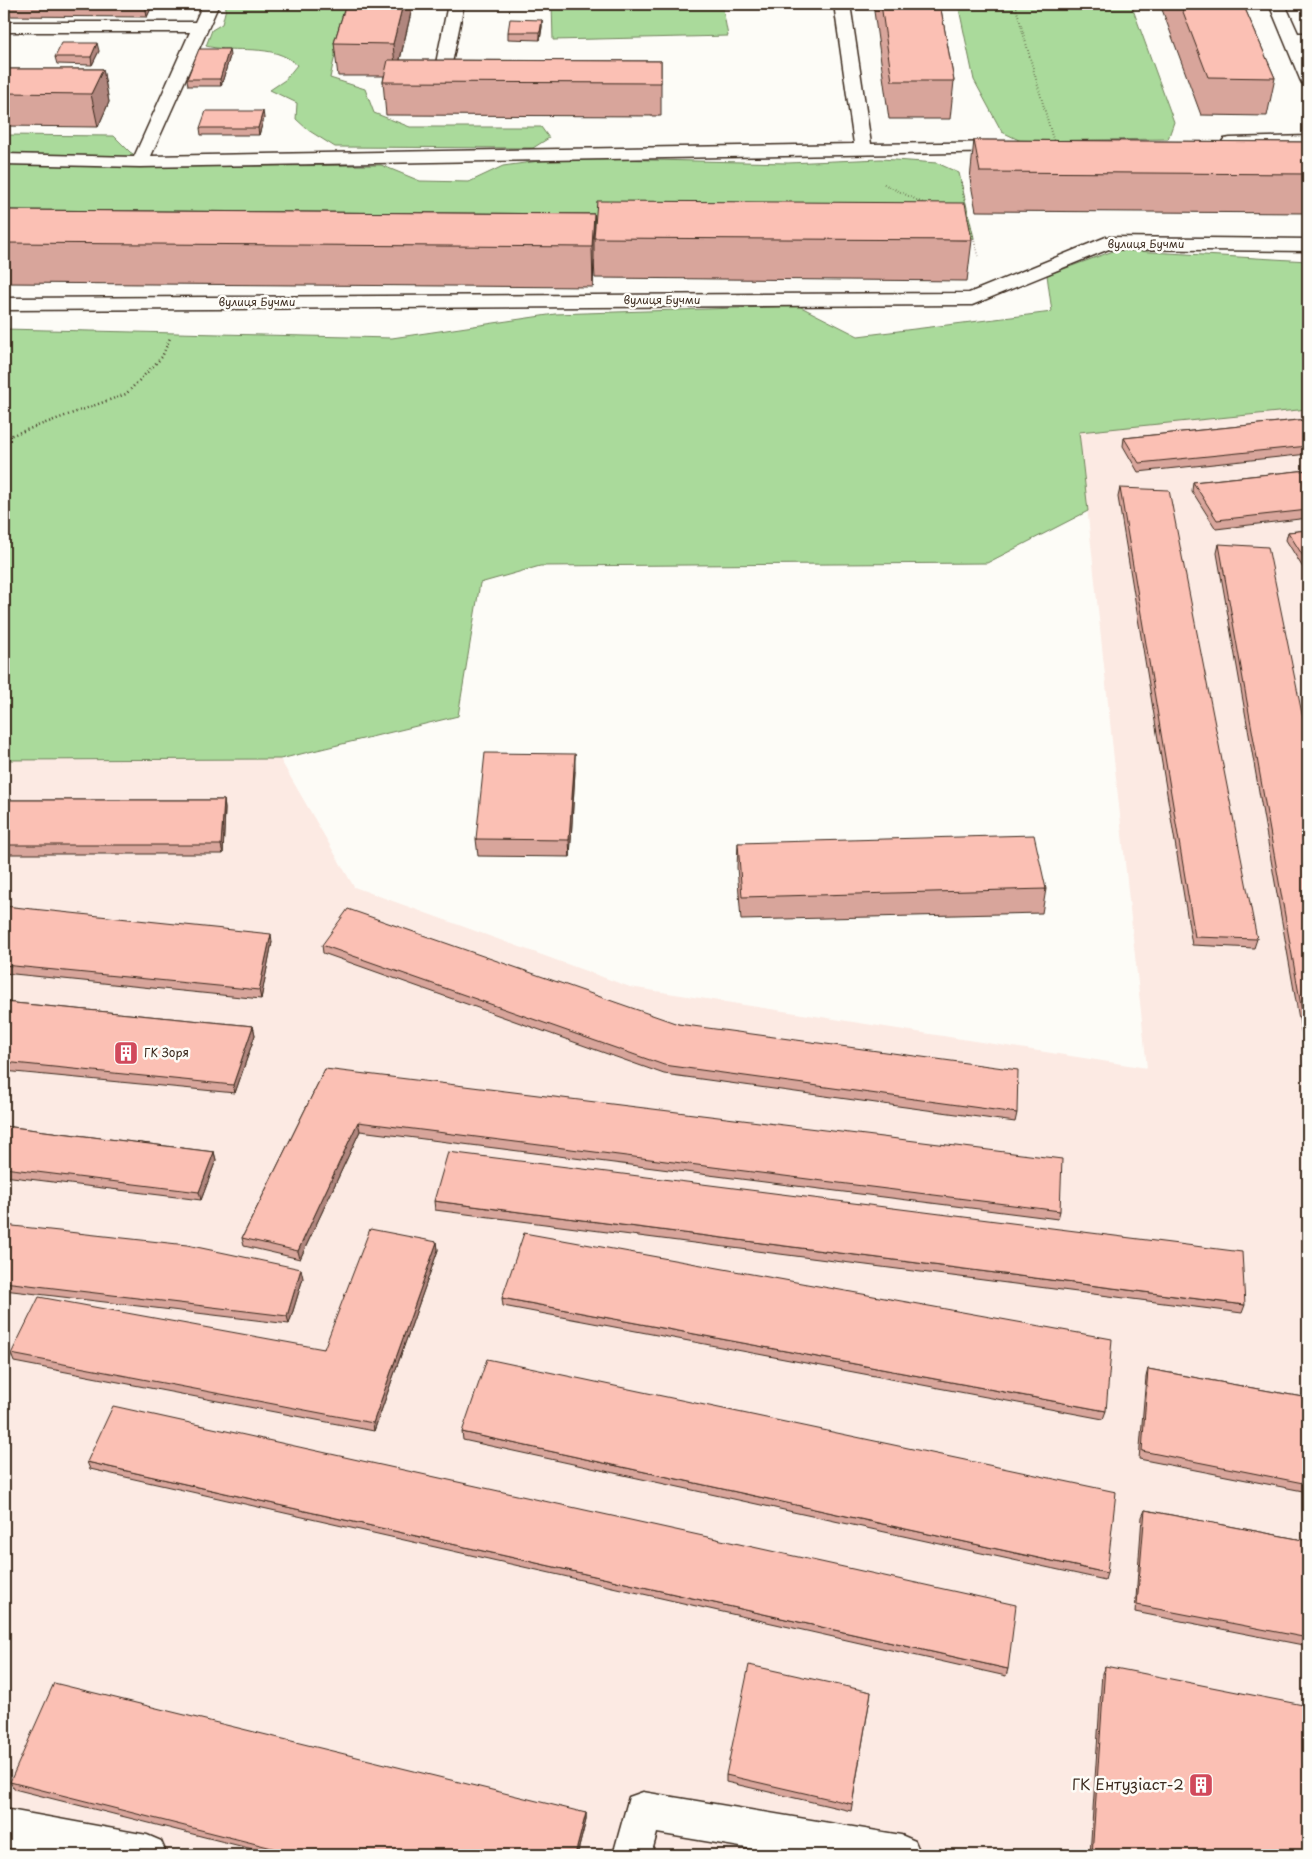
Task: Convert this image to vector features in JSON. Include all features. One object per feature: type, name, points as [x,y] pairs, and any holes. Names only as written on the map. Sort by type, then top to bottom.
[{"type":"street","points":[[140,162],[211,4]]},
{"type":"street","points":[[442,73],[456,4]]},
{"type":"street","points":[[842,4],[863,149]]},
{"type":"street","points":[[1278,4],[1300,38],[1308,79]]},
{"type":"street","points":[[4,27],[201,27]]},
{"type":"street","points":[[1211,143],[1308,141]]},
{"type":"street","points":[[4,159],[140,162],[1054,146]]},
{"type":"street","name":"вулиця Бучми","points":[[4,304],[972,298],[1106,243],[1308,246]]},
{"type":"street","points":[[632,1855],[643,1811],[901,1855]]},
{"type":"street","points":[[4,1828],[147,1855]]},
{"type":"path","points":[[1015,4],[1054,146]]},
{"type":"path","points":[[863,149],[864,174],[926,205]]},
{"type":"path","points":[[961,181],[965,206]]},
{"type":"path","points":[[962,222],[970,226],[966,214]]},
{"type":"path","points":[[4,438],[126,394],[162,358],[184,303]]},
{"type":"shaded area","points":[[1308,409],[1308,1855],[4,1855],[4,760],[280,759],[354,887],[630,987],[1147,1068],[1079,432]]},
{"type":"green space","points":[[225,4],[346,4],[330,78],[365,89],[374,113],[410,127],[541,127],[549,138],[533,148],[335,147],[308,130],[296,119],[297,103],[270,90],[285,80],[297,65],[277,53],[206,46],[212,30],[222,24],[226,8]]},
{"type":"green space","points":[[552,4],[722,4],[728,36],[553,40]]},
{"type":"green space","points":[[958,4],[1131,4],[1174,122],[1168,139],[1021,141],[1002,132],[974,80]]},
{"type":"green space","points":[[4,135],[114,136],[130,152],[153,167],[381,165],[420,181],[469,182],[503,166],[561,158],[788,163],[881,159],[937,163],[959,173],[974,238],[739,236],[4,243]]},
{"type":"green space","points":[[1116,250],[1308,261],[1308,409],[1079,432],[1088,511],[987,563],[540,566],[480,583],[458,716],[280,759],[4,760],[4,329],[392,338],[555,314],[799,306],[858,336],[1052,312],[1047,275]]},
{"type":"building","points":[[346,4],[403,4],[393,44],[334,43]]},
{"type":"building","points":[[881,4],[940,4],[954,81],[892,81]]},
{"type":"building","points":[[1180,4],[1243,4],[1275,78],[1208,77]]},
{"type":"building","points":[[510,19],[542,20],[540,32],[508,32]]},
{"type":"building","points":[[62,43],[97,43],[91,57],[55,57]]},
{"type":"building","points":[[199,49],[229,49],[220,79],[187,79]]},
{"type":"building","points":[[388,60],[661,61],[661,83],[383,82]]},
{"type":"building","points":[[4,69],[103,69],[91,94],[4,93]]},
{"type":"building","points":[[206,111],[263,111],[258,128],[200,128]]},
{"type":"building","points":[[974,140],[1308,142],[1308,174],[980,172]]},
{"type":"building","points":[[597,201],[965,203],[972,240],[594,238]]},
{"type":"building","points":[[4,210],[594,214],[592,247],[4,243]]},
{"type":"building","points":[[1308,419],[1308,446],[1139,463],[1124,438]]},
{"type":"building","points":[[1308,470],[1308,510],[1217,520],[1193,482]]},
{"type":"building","points":[[1120,488],[1169,490],[1257,939],[1195,937]]},
{"type":"building","points":[[1308,530],[1308,564],[1288,532]]},
{"type":"building","points":[[1219,544],[1268,547],[1308,743],[1308,1045]]},
{"type":"building","points":[[485,753],[575,754],[569,840],[476,839]]},
{"type":"building","points":[[4,800],[224,800],[221,845],[4,845]]},
{"type":"building","points":[[1034,835],[1046,889],[742,897],[738,843]]},
{"type":"building","points":[[4,906],[271,934],[259,990],[4,965]]},
{"type":"building","points":[[348,909],[678,1024],[1018,1070],[1017,1113],[664,1065],[322,945]]},
{"type":"building","name":"ГК Зоря","points":[[4,1002],[253,1026],[233,1085],[4,1062]]},
{"type":"building","points":[[325,1069],[1062,1159],[1060,1211],[358,1122],[298,1251],[242,1238]]},
{"type":"building","points":[[4,1126],[214,1152],[199,1192],[4,1168]]},
{"type":"building","points":[[448,1152],[1242,1252],[1245,1305],[434,1201]]},
{"type":"building","points":[[4,1225],[187,1245],[301,1269],[287,1316],[4,1282]]},
{"type":"building","points":[[370,1229],[437,1242],[373,1423],[11,1354],[39,1297],[324,1349]]},
{"type":"building","points":[[524,1233],[1112,1339],[1106,1411],[502,1298]]},
{"type":"building","points":[[487,1359],[1116,1492],[1107,1573],[462,1432]]},
{"type":"building","points":[[1148,1369],[1308,1398],[1308,1484],[1142,1451]]},
{"type":"building","points":[[113,1406],[1016,1605],[1008,1669],[87,1462]]},
{"type":"building","points":[[1145,1510],[1308,1541],[1308,1638],[1137,1605]]},
{"type":"building","points":[[749,1665],[871,1692],[852,1804],[726,1775]]},
{"type":"building","name":"ГК Ентузіаст-2","points":[[1105,1666],[1308,1706],[1308,1855],[1092,1855]]},
{"type":"building","points":[[54,1683],[586,1813],[575,1855],[300,1855],[10,1782]]},
{"type":"place","name":"ГК Зоря","points":[[126,1053]]},
{"type":"place","name":"ГК Ентузіаст-2","points":[[1201,1785]]}]
